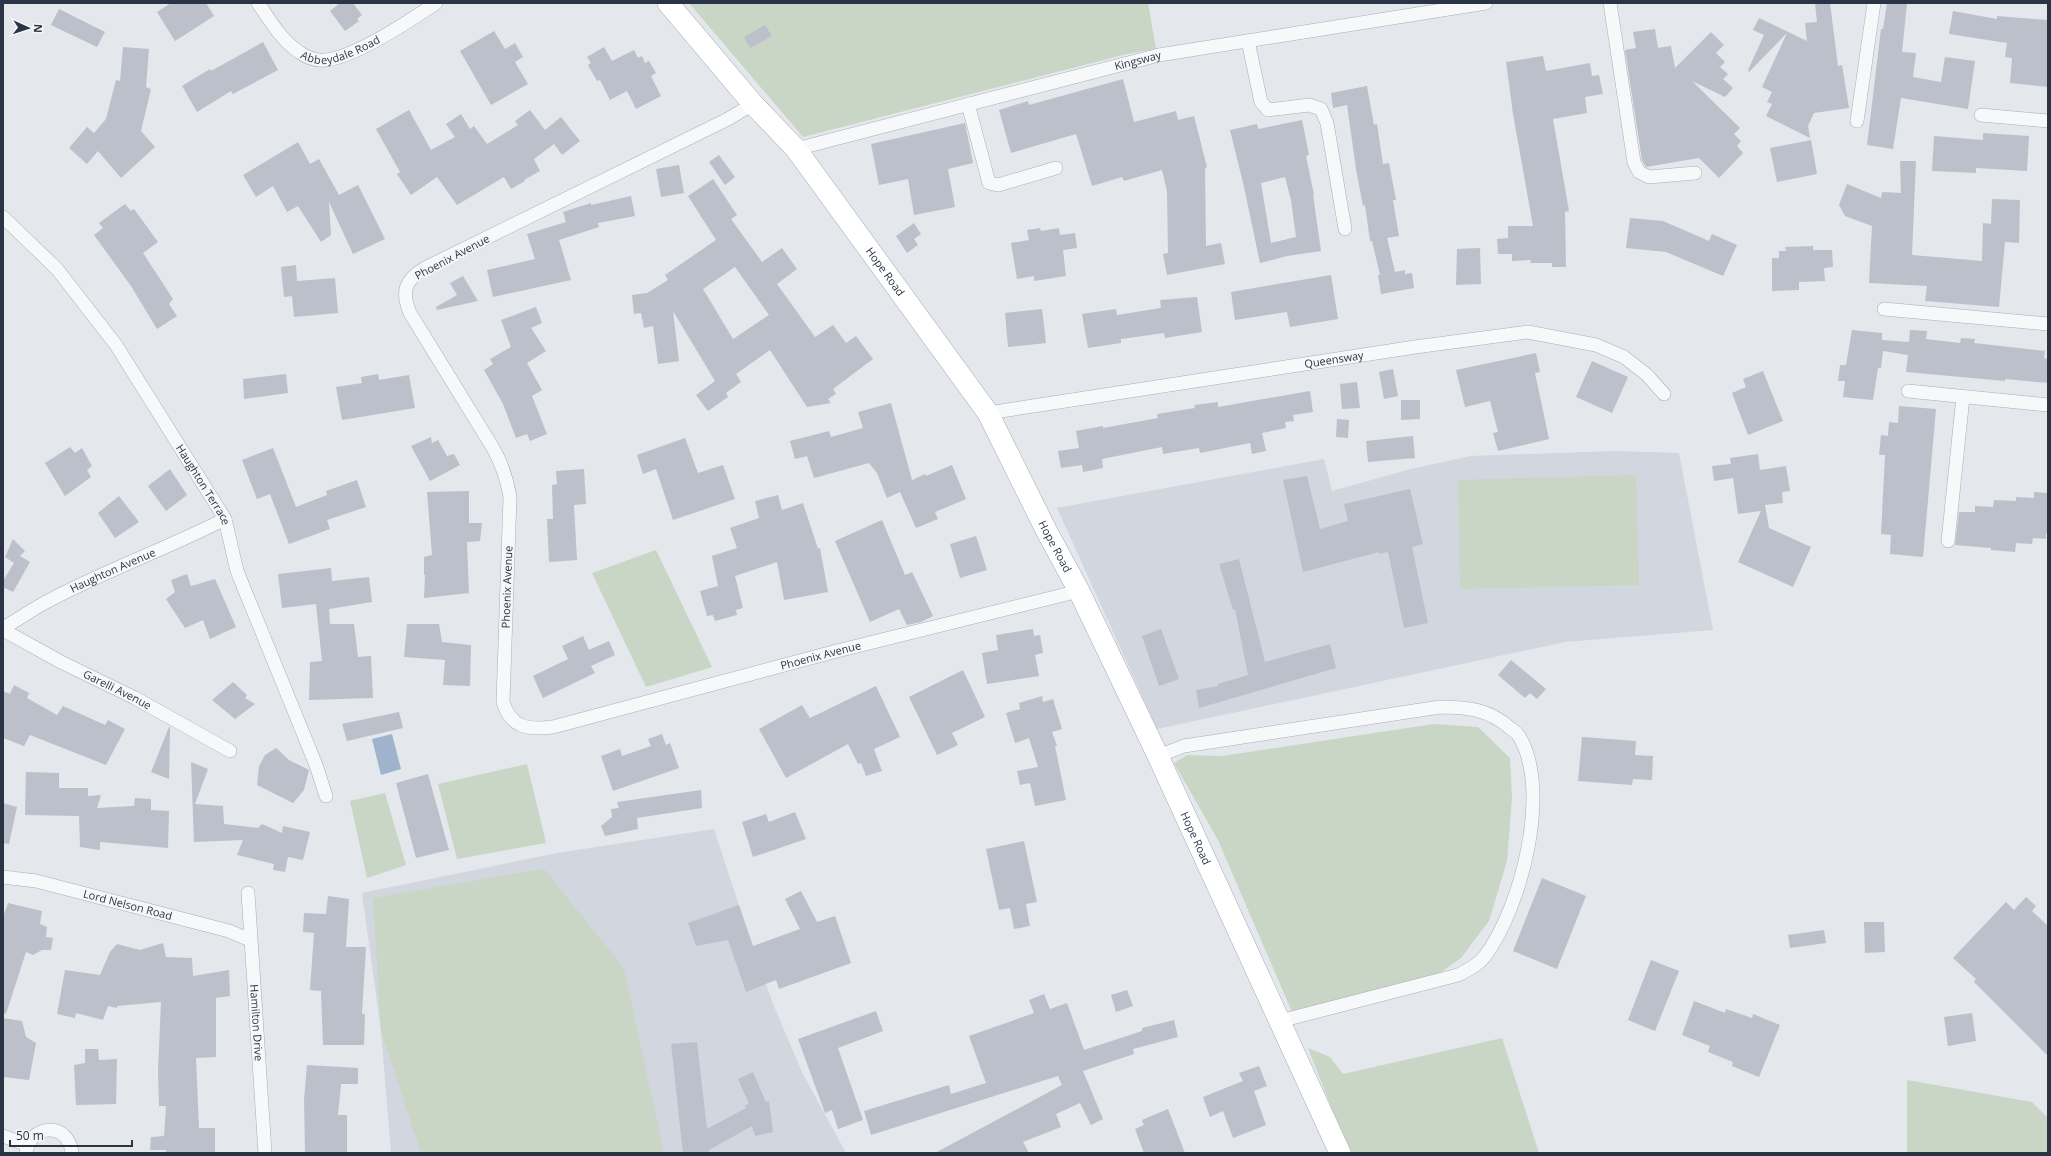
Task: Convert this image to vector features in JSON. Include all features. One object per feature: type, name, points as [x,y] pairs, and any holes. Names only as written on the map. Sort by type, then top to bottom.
[{"type":"main road","name":"Hope Road","points":[[668,3],[753,104],[796,149],[988,413],[1043,524],[1079,591],[1158,756],[1340,1153]]},
{"type":"street","name":"Abbeydale Road","points":[[258,3],[282,38],[299,53],[316,60],[325,60],[348,54],[415,17],[436,3]]},
{"type":"street","name":"Kingsway","points":[[796,149],[1159,55],[1486,3]]},
{"type":"street","points":[[1610,3],[1634,162],[1639,172],[1649,177],[1695,173]]},
{"type":"street","points":[[1857,121],[1874,3]]},
{"type":"street","points":[[1248,41],[1261,102],[1268,110],[1309,105],[1321,108],[1327,123],[1345,229]]},
{"type":"street","name":"Phoenix Avenue","points":[[753,104],[728,119],[425,268],[411,278],[407,285],[406,302],[410,313],[502,463],[507,480],[510,497],[503,695],[507,714],[516,722],[528,727],[540,729],[553,727],[766,670],[1079,591]]},
{"type":"street","points":[[968,104],[989,183],[998,186],[1056,168]]},
{"type":"street","points":[[1981,115],[2048,120]]},
{"type":"street","name":"Haughton Terrace","points":[[3,217],[57,269],[116,345],[225,519],[237,571],[313,758],[326,796]]},
{"type":"street","points":[[1884,309],[2048,324]]},
{"type":"street","name":"Queensway","points":[[988,413],[1415,347],[1528,332],[1596,345],[1624,357],[1647,375],[1664,394]]},
{"type":"street","points":[[1908,391],[2048,405]]},
{"type":"street","points":[[1948,542],[1963,397]]},
{"type":"street","name":"Haughton Avenue","points":[[3,629],[50,600],[183,540],[225,519]]},
{"type":"street","name":"Garelli Avenue","points":[[3,629],[61,662],[135,698],[230,751]]},
{"type":"street","points":[[1158,756],[1184,746],[1440,707],[1466,707],[1490,713],[1519,735],[1527,755],[1533,779],[1533,806],[1530,832],[1520,882],[1508,913],[1485,956],[1474,967],[1458,975],[1280,1021]]},
{"type":"street","name":"Lord Nelson Road","points":[[3,877],[36,881],[230,931],[250,940]]},
{"type":"street","name":"Hamilton Drive","points":[[248,893],[265,1153]]},
{"type":"street","points":[[3,1136],[26,1149],[36,1134],[50,1130],[63,1135],[68,1140],[72,1153]]},
{"type":"shaded area","points":[[1615,451],[1679,453],[1713,630],[1565,642],[1157,729],[1057,508],[1324,459],[1332,491],[1411,469],[1471,456]]},
{"type":"shaded area","points":[[714,829],[773,1004],[802,1072],[846,1153],[391,1153],[381,1031],[362,893],[557,853]]},
{"type":"green space","points":[[689,3],[1148,3],[1156,49],[1127,54],[803,137]]},
{"type":"green space","points":[[1636,475],[1639,585],[1460,589],[1458,480]]},
{"type":"green space","points":[[656,550],[712,667],[646,687],[592,573]]},
{"type":"green space","points":[[1434,724],[1478,727],[1510,758],[1512,798],[1507,861],[1489,921],[1461,958],[1437,975],[1292,1012],[1218,840],[1174,763],[1187,755],[1222,756]]},
{"type":"green space","points":[[527,764],[546,843],[457,859],[438,784]]},
{"type":"green space","points":[[385,793],[406,865],[367,878],[350,801]]},
{"type":"green space","points":[[544,869],[624,968],[664,1153],[421,1153],[381,1031],[373,898]]},
{"type":"green space","points":[[1502,1038],[1539,1153],[1349,1153],[1308,1048],[1330,1057],[1343,1074]]},
{"type":"green space","points":[[1907,1080],[2032,1102],[2048,1118],[2048,1153],[1907,1153]]},
{"type":"water","points":[[392,734],[401,769],[381,775],[372,739]]},
{"type":"building","points":[[171,3],[206,3],[214,16],[175,41],[157,12]]},
{"type":"building","points":[[340,3],[353,3],[362,15],[357,19],[359,21],[345,31],[330,11]]},
{"type":"building","points":[[1815,3],[1830,3],[1838,66],[1842,65],[1849,108],[1814,113],[1808,126],[1810,138],[1766,116],[1772,104],[1767,102],[1772,92],[1762,87],[1787,33],[1749,72],[1748,70],[1764,35],[1753,30],[1759,18],[1807,41],[1805,23],[1817,22]]},
{"type":"building","points":[[1887,3],[1907,3],[1902,52],[1916,53],[1913,77],[1941,82],[1945,57],[1975,61],[1968,109],[1901,98],[1893,149],[1867,145],[1881,29],[1883,29]]},
{"type":"building","points":[[59,9],[105,32],[97,47],[51,25]]},
{"type":"building","points":[[1953,11],[1997,19],[1997,16],[2048,20],[2048,87],[2010,83],[2012,58],[2005,57],[2007,43],[1949,34]]},
{"type":"building","points":[[765,25],[772,36],[750,48],[744,37]]},
{"type":"building","points":[[1655,29],[1658,48],[1671,46],[1675,68],[1711,32],[1724,45],[1716,53],[1725,62],[1720,67],[1728,74],[1723,79],[1733,88],[1725,97],[1692,81],[1740,128],[1734,134],[1741,141],[1737,146],[1743,153],[1719,178],[1699,158],[1646,167],[1642,160],[1625,50],[1636,48],[1633,32]]},
{"type":"building","points":[[494,31],[505,49],[515,43],[523,57],[515,62],[528,84],[491,105],[460,51]]},
{"type":"building","points":[[263,42],[278,70],[233,94],[231,91],[197,112],[182,86],[210,69],[211,71]]},
{"type":"building","points":[[123,47],[149,49],[146,87],[151,89],[141,131],[155,147],[121,178],[98,151],[87,164],[69,148],[87,127],[94,133],[106,119],[116,80],[120,81]]},
{"type":"building","points":[[604,47],[612,61],[634,50],[638,58],[642,56],[645,63],[649,61],[656,73],[651,76],[661,96],[636,109],[627,91],[610,100],[600,80],[597,81],[588,65],[591,63],[587,57]]},
{"type":"building","points":[[1543,56],[1546,71],[1590,63],[1592,76],[1599,75],[1603,94],[1585,97],[1587,113],[1553,119],[1569,211],[1565,212],[1566,267],[1552,267],[1552,263],[1530,263],[1531,260],[1512,261],[1512,254],[1498,254],[1497,239],[1508,238],[1508,226],[1533,226],[1513,114],[1506,62]]},
{"type":"building","points":[[1123,79],[1134,122],[1176,111],[1178,120],[1194,116],[1207,167],[1205,168],[1206,246],[1221,243],[1225,264],[1167,275],[1163,254],[1168,253],[1167,191],[1162,170],[1124,181],[1122,177],[1092,186],[1076,134],[1011,153],[999,110],[1028,101],[1029,105]]},
{"type":"building","points":[[1367,86],[1374,125],[1377,124],[1383,164],[1389,163],[1396,200],[1393,200],[1399,236],[1387,238],[1395,272],[1405,270],[1405,274],[1412,273],[1414,288],[1381,294],[1378,275],[1380,275],[1372,241],[1370,241],[1365,205],[1363,206],[1356,169],[1347,105],[1333,108],[1331,93]]},
{"type":"building","points":[[409,110],[431,150],[455,137],[446,124],[461,114],[470,129],[474,126],[487,144],[518,125],[515,121],[530,110],[545,130],[561,117],[580,141],[562,155],[554,144],[534,159],[540,171],[511,189],[504,177],[457,205],[437,177],[411,195],[397,174],[400,172],[376,129]]},
{"type":"building","points":[[1302,120],[1309,155],[1306,156],[1314,195],[1321,251],[1287,256],[1260,263],[1230,130],[1257,124],[1258,129]],"holes":[[[1285,177],[1291,200],[1296,237],[1271,243],[1261,183]]]},
{"type":"building","points":[[965,123],[973,163],[948,169],[955,207],[914,215],[908,179],[879,185],[871,144]]},
{"type":"building","points":[[1983,133],[2029,136],[2027,171],[1976,168],[1976,173],[1932,171],[1934,136],[1983,140]]},
{"type":"building","points":[[1811,140],[1817,174],[1777,182],[1770,148]]},
{"type":"building","points":[[298,142],[310,164],[319,159],[339,195],[358,185],[385,239],[353,254],[329,202],[331,235],[321,242],[298,206],[287,212],[273,186],[256,197],[243,175]]},
{"type":"building","points":[[719,155],[735,177],[725,185],[709,162]]},
{"type":"building","points":[[1900,161],[1916,161],[1912,255],[1982,261],[1983,223],[1991,224],[1992,199],[2020,200],[2019,243],[2005,242],[1999,307],[1925,301],[1927,286],[1869,283],[1872,226],[1845,216],[1839,205],[1847,184],[1881,198],[1882,192],[1901,193]]},
{"type":"building","points":[[679,165],[684,193],[661,197],[656,169]]},
{"type":"building","points":[[713,179],[737,215],[731,219],[762,262],[782,248],[797,269],[777,284],[815,337],[833,325],[846,343],[856,336],[873,359],[833,389],[836,394],[828,399],[831,403],[807,407],[770,350],[736,374],[741,382],[726,393],[728,397],[708,411],[696,395],[715,381],[673,311],[679,361],[658,364],[653,326],[644,328],[641,313],[634,314],[632,295],[647,293],[668,280],[665,275],[716,240],[688,196]],"holes":[[[735,267],[769,315],[733,339],[703,289]]]},
{"type":"building","points":[[631,196],[635,216],[598,223],[599,227],[559,240],[571,280],[493,297],[487,270],[535,259],[527,234],[566,222],[563,212],[591,203],[591,205]]},
{"type":"building","points":[[125,204],[131,211],[134,209],[158,242],[143,253],[173,299],[169,304],[177,316],[157,329],[131,286],[94,235],[103,228],[99,223]]},
{"type":"building","points":[[1630,218],[1663,221],[1709,241],[1712,234],[1737,245],[1723,276],[1666,252],[1626,248]]},
{"type":"building","points":[[914,223],[921,234],[914,239],[918,245],[907,253],[896,236]]},
{"type":"building","points":[[1040,228],[1041,231],[1059,228],[1060,235],[1075,233],[1077,248],[1063,250],[1066,276],[1034,281],[1034,276],[1017,279],[1011,243],[1029,240],[1027,230]]},
{"type":"building","points":[[1813,246],[1813,250],[1832,250],[1833,267],[1824,268],[1825,281],[1799,282],[1799,290],[1772,291],[1772,258],[1779,258],[1779,251],[1786,251],[1785,247]]},
{"type":"building","points":[[1480,248],[1481,284],[1456,285],[1457,249]]},
{"type":"building","points":[[296,265],[297,281],[335,278],[338,313],[294,317],[292,296],[284,297],[281,267]]},
{"type":"building","points":[[1331,275],[1338,319],[1290,327],[1287,312],[1235,320],[1231,292]]},
{"type":"building","points":[[463,276],[478,301],[437,310],[436,307],[457,295],[450,283]]},
{"type":"building","points":[[1197,297],[1202,332],[1165,338],[1164,333],[1121,339],[1121,343],[1088,348],[1082,314],[1116,309],[1117,315],[1161,308],[1160,300]]},
{"type":"building","points":[[536,307],[542,323],[531,328],[546,351],[527,363],[542,390],[532,396],[547,434],[530,441],[527,434],[516,438],[503,404],[484,370],[493,364],[490,359],[511,347],[501,320]]},
{"type":"building","points":[[1042,309],[1046,343],[1008,347],[1005,313]]},
{"type":"building","points":[[1852,330],[1882,333],[1882,340],[1909,342],[1910,330],[1927,331],[1926,339],[1960,343],[1961,338],[1975,339],[1974,343],[2045,351],[2044,358],[2048,359],[2048,383],[2005,379],[2005,381],[1906,372],[1908,355],[1883,351],[1881,368],[1878,368],[1873,400],[1843,397],[1845,381],[1838,381],[1840,365],[1846,365]]},
{"type":"building","points":[[1536,353],[1540,372],[1535,373],[1549,439],[1498,451],[1493,433],[1498,432],[1490,401],[1465,407],[1456,370]]},
{"type":"building","points":[[1592,361],[1628,377],[1612,413],[1576,397]]},
{"type":"building","points":[[1393,369],[1398,396],[1384,399],[1379,372]]},
{"type":"building","points":[[1763,371],[1783,421],[1748,435],[1732,393],[1746,387],[1743,379]]},
{"type":"building","points":[[286,374],[288,393],[244,399],[243,379]]},
{"type":"building","points":[[378,374],[379,380],[409,375],[415,408],[342,420],[336,387],[362,383],[361,377]]},
{"type":"building","points":[[1357,382],[1360,408],[1342,409],[1340,384]]},
{"type":"building","points":[[1310,391],[1313,412],[1293,415],[1294,421],[1285,422],[1286,428],[1262,433],[1266,451],[1252,454],[1250,443],[1200,453],[1199,448],[1163,454],[1162,447],[1102,459],[1103,468],[1083,472],[1082,465],[1061,468],[1058,451],[1079,448],[1076,431],[1103,426],[1103,428],[1158,418],[1157,414],[1195,408],[1194,405],[1218,402],[1218,407]]},
{"type":"building","points":[[1401,400],[1420,400],[1420,419],[1401,420]]},
{"type":"building","points":[[891,403],[912,480],[952,465],[966,499],[935,512],[938,519],[916,528],[900,492],[887,498],[877,473],[869,463],[814,478],[807,456],[795,459],[790,441],[829,431],[831,437],[863,428],[858,412]]},
{"type":"building","points":[[1899,406],[1936,409],[1923,557],[1890,554],[1891,535],[1881,534],[1885,455],[1879,455],[1881,435],[1888,436],[1889,422],[1898,423]]},
{"type":"building","points":[[1337,419],[1349,420],[1348,438],[1336,437]]},
{"type":"building","points":[[1413,436],[1415,458],[1368,462],[1366,441]]},
{"type":"building","points":[[431,437],[432,443],[438,440],[447,456],[454,454],[460,465],[430,481],[411,446]]},
{"type":"building","points":[[685,438],[698,473],[723,465],[735,499],[673,520],[656,469],[643,474],[637,455]]},
{"type":"building","points":[[70,447],[75,453],[82,448],[92,466],[87,470],[91,477],[65,496],[45,463]]},
{"type":"building","points":[[273,448],[296,507],[327,495],[326,491],[357,480],[366,507],[327,520],[330,529],[289,544],[270,494],[257,499],[242,460]]},
{"type":"building","points":[[1758,454],[1760,470],[1786,466],[1790,491],[1782,492],[1783,503],[1765,505],[1769,528],[1811,547],[1793,587],[1738,562],[1761,511],[1738,514],[1733,478],[1714,481],[1712,466],[1731,464],[1730,458]]},
{"type":"building","points":[[170,469],[187,495],[166,511],[148,486]]},
{"type":"building","points":[[584,469],[586,504],[574,505],[577,560],[549,562],[547,519],[553,519],[552,485],[557,484],[556,471]]},
{"type":"building","points":[[1307,476],[1320,529],[1348,521],[1344,504],[1410,489],[1423,544],[1412,547],[1428,623],[1404,628],[1388,552],[1379,554],[1379,552],[1303,572],[1283,480]]},
{"type":"building","points":[[469,491],[469,523],[482,523],[480,541],[467,542],[469,593],[424,598],[424,557],[432,555],[427,492]]},
{"type":"building","points":[[2034,492],[2048,493],[2048,533],[2046,533],[2046,539],[2033,538],[2032,544],[2016,543],[2015,552],[1955,545],[1959,512],[1975,512],[1975,506],[1993,507],[1994,500],[2016,501],[2016,497],[2034,498]]},
{"type":"building","points":[[778,495],[782,510],[803,503],[818,549],[820,548],[828,592],[784,600],[777,562],[735,576],[743,608],[736,610],[737,615],[715,621],[713,615],[707,616],[700,591],[718,586],[712,556],[737,548],[730,528],[759,518],[755,501]]},
{"type":"building","points":[[119,496],[139,522],[115,538],[98,513]]},
{"type":"building","points":[[882,520],[905,575],[912,572],[933,616],[921,622],[907,625],[899,609],[870,622],[835,541]]},
{"type":"building","points":[[976,536],[987,570],[960,578],[950,544]]},
{"type":"building","points":[[13,539],[25,551],[20,556],[30,562],[13,592],[3,587],[3,581],[14,563],[5,557]]},
{"type":"building","points":[[1239,559],[1265,662],[1330,644],[1336,668],[1199,708],[1196,690],[1218,686],[1218,684],[1248,675],[1235,609],[1233,610],[1219,564]]},
{"type":"building","points":[[331,568],[332,581],[369,577],[372,602],[329,609],[330,624],[354,624],[358,657],[371,656],[373,698],[309,700],[310,662],[322,661],[316,604],[282,608],[278,574]]},
{"type":"building","points":[[187,574],[191,586],[215,579],[236,627],[210,639],[203,620],[185,628],[166,599],[175,592],[171,580]]},
{"type":"building","points":[[407,624],[439,624],[442,642],[471,645],[470,686],[443,685],[445,660],[404,657]]},
{"type":"building","points":[[1033,629],[1034,636],[1040,635],[1043,653],[1035,655],[1039,676],[987,684],[982,653],[998,650],[996,635]]},
{"type":"building","points":[[1161,629],[1179,679],[1159,686],[1142,636]]},
{"type":"building","points":[[583,636],[589,650],[609,641],[615,655],[591,666],[595,673],[543,698],[533,676],[568,659],[562,646]]},
{"type":"building","points":[[1511,660],[1546,689],[1537,699],[1530,693],[1525,698],[1498,675]]},
{"type":"building","points":[[963,670],[985,717],[952,733],[958,745],[937,755],[909,697]]},
{"type":"building","points":[[233,682],[247,695],[245,698],[255,704],[235,719],[212,700]]},
{"type":"building","points":[[14,685],[29,693],[27,698],[57,715],[63,706],[105,725],[108,720],[125,729],[106,765],[30,735],[24,746],[3,738],[3,691],[10,694]]},
{"type":"building","points":[[876,686],[900,737],[874,749],[882,771],[866,776],[861,763],[858,764],[848,744],[786,778],[759,729],[802,705],[810,718]]},
{"type":"building","points":[[1042,696],[1043,702],[1053,699],[1062,729],[1052,732],[1057,746],[1055,746],[1066,800],[1035,806],[1030,783],[1020,785],[1017,771],[1038,767],[1029,738],[1015,743],[1006,713],[1020,709],[1019,703]]},
{"type":"building","points":[[399,712],[403,728],[347,741],[342,724]]},
{"type":"building","points":[[170,727],[169,779],[151,772]]},
{"type":"building","points":[[662,734],[666,745],[670,743],[679,768],[613,791],[601,756],[620,749],[622,756],[651,746],[648,739]]},
{"type":"building","points":[[1582,737],[1636,741],[1635,755],[1653,756],[1652,780],[1633,779],[1632,785],[1578,781]]},
{"type":"building","points":[[276,748],[289,760],[309,770],[304,790],[293,803],[257,785],[259,766],[265,755]]},
{"type":"building","points":[[191,762],[208,769],[195,804],[223,806],[224,824],[258,828],[262,824],[282,833],[283,826],[310,832],[303,860],[288,857],[285,872],[273,870],[274,864],[237,855],[243,840],[194,842]]},
{"type":"building","points":[[26,772],[59,773],[59,788],[88,788],[88,796],[101,795],[97,808],[134,806],[135,798],[151,799],[151,810],[169,811],[168,848],[100,842],[100,850],[80,847],[79,816],[25,815]]},
{"type":"building","points":[[428,774],[449,850],[416,858],[396,783]]},
{"type":"building","points":[[701,790],[702,808],[637,818],[638,829],[605,836],[601,826],[612,817],[611,809],[619,808],[617,802]]},
{"type":"building","points":[[3,803],[17,807],[9,844],[3,843]]},
{"type":"building","points":[[795,812],[806,839],[753,857],[742,822],[766,814],[769,822]]},
{"type":"building","points":[[1024,841],[1037,902],[1026,904],[1030,926],[1014,929],[1010,908],[999,910],[986,849]]},
{"type":"building","points":[[1542,878],[1586,896],[1557,969],[1513,951]]},
{"type":"building","points":[[801,891],[817,922],[835,916],[851,963],[779,989],[776,980],[746,992],[728,940],[696,946],[688,923],[739,905],[753,946],[800,929],[785,899]]},
{"type":"building","points":[[328,896],[349,899],[346,947],[366,947],[362,1014],[365,1014],[364,1045],[323,1045],[321,991],[310,990],[314,933],[303,932],[304,913],[326,914]]},
{"type":"building","points":[[2026,897],[2036,906],[2032,911],[2048,926],[2048,1056],[1974,982],[1976,979],[1953,958],[2006,902],[2014,910]]},
{"type":"building","points":[[8,903],[42,911],[40,924],[47,927],[46,937],[53,938],[51,950],[42,950],[33,955],[26,952],[6,1014],[3,1013],[3,917]]},
{"type":"building","points":[[1864,922],[1884,922],[1885,952],[1865,953]]},
{"type":"building","points":[[1824,930],[1826,943],[1790,948],[1788,935]]},
{"type":"building","points":[[163,943],[166,957],[192,958],[193,976],[229,970],[230,996],[216,998],[216,1057],[196,1058],[199,1128],[215,1128],[215,1153],[166,1153],[166,1150],[150,1150],[151,1137],[164,1136],[166,1106],[159,1106],[158,1071],[161,1002],[117,1006],[117,1008],[108,1006],[103,1020],[76,1013],[75,1018],[57,1014],[65,970],[100,975],[110,952],[117,944],[140,950]]},
{"type":"building","points":[[1651,960],[1679,971],[1655,1031],[1628,1020]]},
{"type":"building","points":[[1127,990],[1133,1006],[1116,1012],[1111,995]]},
{"type":"building","points":[[1044,994],[1050,1009],[1067,1003],[1084,1050],[1142,1031],[1142,1028],[1174,1020],[1178,1037],[1133,1049],[1134,1054],[1083,1071],[1103,1119],[1091,1125],[1080,1103],[1056,1114],[1061,1127],[1023,1142],[1029,1153],[935,1153],[1062,1085],[1058,1076],[871,1135],[864,1111],[949,1085],[951,1094],[986,1083],[969,1036],[1034,1013],[1029,1000]]},
{"type":"building","points":[[1694,1001],[1725,1013],[1726,1009],[1752,1018],[1753,1014],[1780,1025],[1759,1077],[1732,1066],[1733,1062],[1708,1052],[1710,1046],[1682,1035]]},
{"type":"building","points":[[876,1011],[883,1031],[838,1048],[863,1120],[838,1129],[832,1110],[825,1113],[798,1039]]},
{"type":"building","points":[[1972,1013],[1976,1041],[1948,1046],[1944,1017]]},
{"type":"building","points":[[3,1018],[22,1021],[26,1037],[36,1043],[29,1080],[3,1077]]},
{"type":"building","points":[[697,1042],[707,1129],[746,1108],[745,1105],[749,1104],[738,1079],[753,1072],[766,1102],[769,1101],[773,1132],[755,1136],[752,1126],[709,1150],[709,1153],[683,1153],[671,1044]]},
{"type":"building","points":[[85,1049],[98,1049],[99,1060],[117,1059],[116,1104],[76,1105],[74,1065],[85,1063]]},
{"type":"building","points":[[307,1065],[358,1068],[358,1084],[341,1084],[338,1115],[347,1115],[347,1153],[305,1153],[304,1100]]},
{"type":"building","points":[[1259,1066],[1267,1086],[1254,1091],[1266,1125],[1233,1138],[1223,1111],[1210,1117],[1203,1097],[1243,1081],[1239,1073]]},
{"type":"building","points":[[1168,1109],[1185,1153],[1144,1153],[1135,1129],[1144,1125],[1142,1120]]}]
